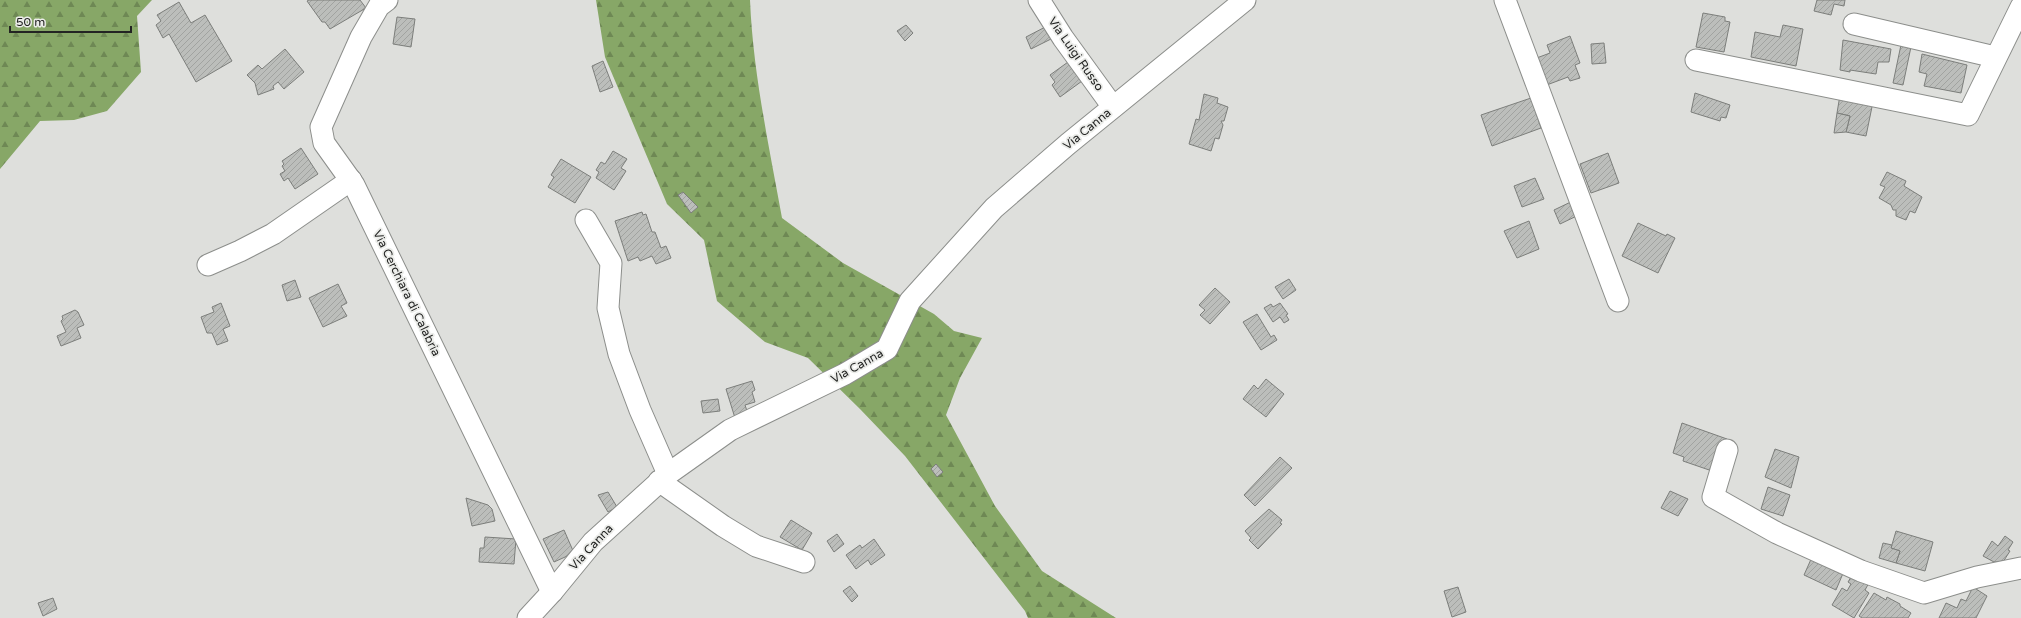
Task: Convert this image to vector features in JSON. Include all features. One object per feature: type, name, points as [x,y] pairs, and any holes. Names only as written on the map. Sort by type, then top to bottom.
[{"type":"street","name":"Via Cerchiara di Calabria","points":[[387,0],[379,6],[361,37],[321,127],[324,143],[351,180],[552,592]]},
{"type":"street","name":"Via Luigi Russo","points":[[1039,0],[1063,38],[1114,107]]},
{"type":"street","name":"Via Canna","points":[[528,618],[552,592],[593,542],[664,477],[730,430],[845,374],[887,349],[910,301],[994,208],[1068,144],[1245,0]]},
{"type":"street","points":[[1505,0],[1618,301]]},
{"type":"street","points":[[1696,60],[1968,115],[1995,57],[2021,7]]},
{"type":"street","points":[[1854,24],[1995,57]]},
{"type":"street","points":[[208,265],[240,252],[273,234],[351,180]]},
{"type":"street","points":[[586,220],[611,263],[608,308],[619,354],[664,477],[723,526],[756,546],[804,562]]},
{"type":"street","points":[[1727,450],[1714,497],[1777,533],[1861,571],[1924,593],[1977,577],[2021,568]]},
{"type":"green space","points":[[0,0],[152,0],[137,16],[141,72],[107,111],[74,120],[40,121],[0,169]]},
{"type":"green space","points":[[596,0],[750,0],[754,55],[782,218],[843,263],[934,314],[954,331],[982,338],[960,378],[946,415],[995,506],[1042,571],[1116,618],[1028,618],[1025,611],[905,456],[860,409],[808,358],[765,342],[717,301],[704,240],[667,204],[605,57]]},
{"type":"building","points":[[360,0],[366,8],[330,29],[325,22],[322,22],[307,1]]},
{"type":"building","points":[[1817,0],[1845,0],[1844,6],[1834,4],[1831,15],[1814,11]]},
{"type":"building","points":[[179,2],[191,23],[205,15],[232,61],[196,82],[169,34],[163,38],[156,25],[161,21],[157,15]]},
{"type":"building","points":[[1703,13],[1725,17],[1725,21],[1730,22],[1724,52],[1696,47]]},
{"type":"building","points":[[397,17],[415,19],[411,47],[393,44]]},
{"type":"building","points":[[1051,24],[1057,36],[1031,49],[1026,37]]},
{"type":"building","points":[[906,25],[913,33],[905,41],[897,31]]},
{"type":"building","points":[[1783,25],[1803,29],[1796,66],[1751,57],[1755,32],[1780,37]]},
{"type":"building","points":[[1570,36],[1580,63],[1575,65],[1580,78],[1570,81],[1568,77],[1544,86],[1534,59],[1550,53],[1547,45]]},
{"type":"building","points":[[1843,40],[1891,49],[1889,62],[1878,62],[1876,74],[1840,70]]},
{"type":"building","points":[[1902,40],[1912,42],[1903,85],[1893,83]]},
{"type":"building","points":[[1604,43],[1606,63],[1592,64],[1591,44]]},
{"type":"building","points":[[285,49],[304,72],[284,89],[278,82],[273,86],[274,89],[258,95],[255,83],[247,75],[258,65],[262,69]]},
{"type":"building","points":[[1922,54],[1967,65],[1961,93],[1924,86],[1927,74],[1919,72]]},
{"type":"building","points":[[1075,57],[1089,76],[1060,97],[1052,85],[1055,82],[1050,75]]},
{"type":"building","points":[[603,61],[613,87],[600,92],[592,66]]},
{"type":"building","points":[[1695,93],[1730,105],[1726,118],[1721,117],[1720,121],[1691,112]]},
{"type":"building","points":[[1204,94],[1218,98],[1217,103],[1228,107],[1224,121],[1221,121],[1223,125],[1219,139],[1215,138],[1211,151],[1189,144],[1196,119],[1199,120]]},
{"type":"building","points":[[1840,95],[1874,97],[1866,136],[1846,132],[1850,116],[1837,113]]},
{"type":"building","points":[[1531,98],[1541,128],[1492,146],[1481,115]]},
{"type":"building","points":[[1837,113],[1850,116],[1846,132],[1834,133]]},
{"type":"building","points":[[301,148],[318,174],[295,189],[288,178],[284,181],[280,174],[285,171],[282,166],[284,164],[282,161]]},
{"type":"building","points":[[613,151],[627,159],[621,168],[626,171],[614,190],[596,178],[599,172],[596,170],[601,162],[605,164]]},
{"type":"building","points":[[1608,153],[1619,183],[1591,193],[1580,164]]},
{"type":"building","points":[[561,159],[591,177],[575,203],[548,187],[554,177],[551,175]]},
{"type":"building","points":[[1887,172],[1906,181],[1904,186],[1922,197],[1915,213],[1910,211],[1906,220],[1896,216],[1896,210],[1893,210],[1891,205],[1879,198],[1885,187],[1880,185]]},
{"type":"building","points":[[1535,178],[1544,199],[1522,207],[1514,186]]},
{"type":"building","points":[[683,192],[698,207],[691,213],[678,195]]},
{"type":"building","points":[[1577,199],[1583,213],[1560,224],[1554,210]]},
{"type":"building","points":[[642,212],[643,215],[646,214],[652,232],[655,232],[661,248],[666,246],[671,258],[656,264],[652,256],[640,261],[638,257],[628,261],[615,221]]},
{"type":"building","points":[[1529,221],[1539,249],[1517,258],[1504,231]]},
{"type":"building","points":[[1638,223],[1666,236],[1667,234],[1675,238],[1658,273],[1622,256]]},
{"type":"building","points":[[1289,279],[1296,290],[1283,299],[1275,287]]},
{"type":"building","points":[[295,280],[301,297],[287,301],[282,285]]},
{"type":"building","points":[[338,284],[347,303],[341,306],[347,316],[323,327],[309,298]]},
{"type":"building","points":[[1215,288],[1230,302],[1210,324],[1200,315],[1205,310],[1199,305]]},
{"type":"building","points":[[221,303],[230,326],[223,329],[228,341],[217,345],[212,333],[207,333],[201,317],[214,312],[212,307]]},
{"type":"building","points":[[1280,303],[1288,314],[1286,315],[1289,320],[1284,323],[1280,317],[1273,322],[1264,308],[1271,304],[1273,307]]},
{"type":"building","points":[[75,310],[78,312],[84,325],[77,328],[81,338],[61,346],[57,336],[66,332],[61,321],[63,319],[62,316]]},
{"type":"building","points":[[1257,314],[1271,337],[1274,335],[1277,340],[1261,350],[1243,322]]},
{"type":"building","points":[[1266,379],[1284,394],[1266,417],[1243,399],[1254,385],[1258,389]]},
{"type":"building","points":[[752,381],[755,390],[752,392],[755,402],[745,405],[748,414],[735,418],[726,389]]},
{"type":"building","points":[[718,399],[720,411],[703,413],[701,401]]},
{"type":"building","points":[[1682,423],[1727,439],[1715,472],[1683,461],[1684,457],[1673,453]]},
{"type":"building","points":[[1775,449],[1799,457],[1791,488],[1765,477]]},
{"type":"building","points":[[1280,457],[1292,468],[1255,506],[1244,495]]},
{"type":"building","points":[[936,464],[943,472],[937,477],[931,469]]},
{"type":"building","points":[[1768,487],[1790,495],[1783,516],[1761,509]]},
{"type":"building","points":[[1670,491],[1688,499],[1678,516],[1661,508]]},
{"type":"building","points":[[608,492],[617,507],[608,512],[598,495]]},
{"type":"building","points":[[466,498],[488,505],[492,509],[495,521],[472,526]]},
{"type":"building","points":[[1269,509],[1282,520],[1280,523],[1282,524],[1258,549],[1249,540],[1251,538],[1245,531]]},
{"type":"building","points":[[791,520],[812,533],[802,550],[780,537]]},
{"type":"building","points":[[564,530],[574,553],[554,562],[543,539]]},
{"type":"building","points":[[1896,531],[1933,542],[1925,571],[1896,563],[1900,551],[1891,548]]},
{"type":"building","points":[[837,534],[844,544],[834,552],[827,541]]},
{"type":"building","points":[[2005,536],[2013,542],[2008,550],[2010,551],[2003,562],[1994,562],[1983,556],[1992,541],[1998,546]]},
{"type":"building","points":[[485,537],[516,539],[514,564],[479,562],[480,548],[484,548]]},
{"type":"building","points":[[874,539],[885,555],[871,565],[868,560],[856,569],[846,555],[860,545],[862,548]]},
{"type":"building","points":[[1883,543],[1892,545],[1891,548],[1900,551],[1896,563],[1879,558]]},
{"type":"building","points":[[1812,557],[1844,571],[1836,590],[1804,575]]},
{"type":"building","points":[[1854,572],[1870,581],[1865,590],[1869,593],[1854,618],[1832,605],[1842,588],[1847,591],[1851,584],[1848,582]]},
{"type":"building","points":[[850,586],[858,596],[852,602],[843,591]]},
{"type":"building","points":[[1458,587],[1466,612],[1452,617],[1444,591]]},
{"type":"building","points":[[1973,587],[1987,596],[1976,618],[1939,618],[1946,603],[1957,608],[1961,599],[1966,601]]},
{"type":"building","points":[[1874,593],[1886,600],[1887,597],[1900,604],[1900,606],[1911,613],[1908,618],[1862,618],[1859,616]]},
{"type":"building","points":[[53,598],[57,609],[43,616],[38,603]]}]
